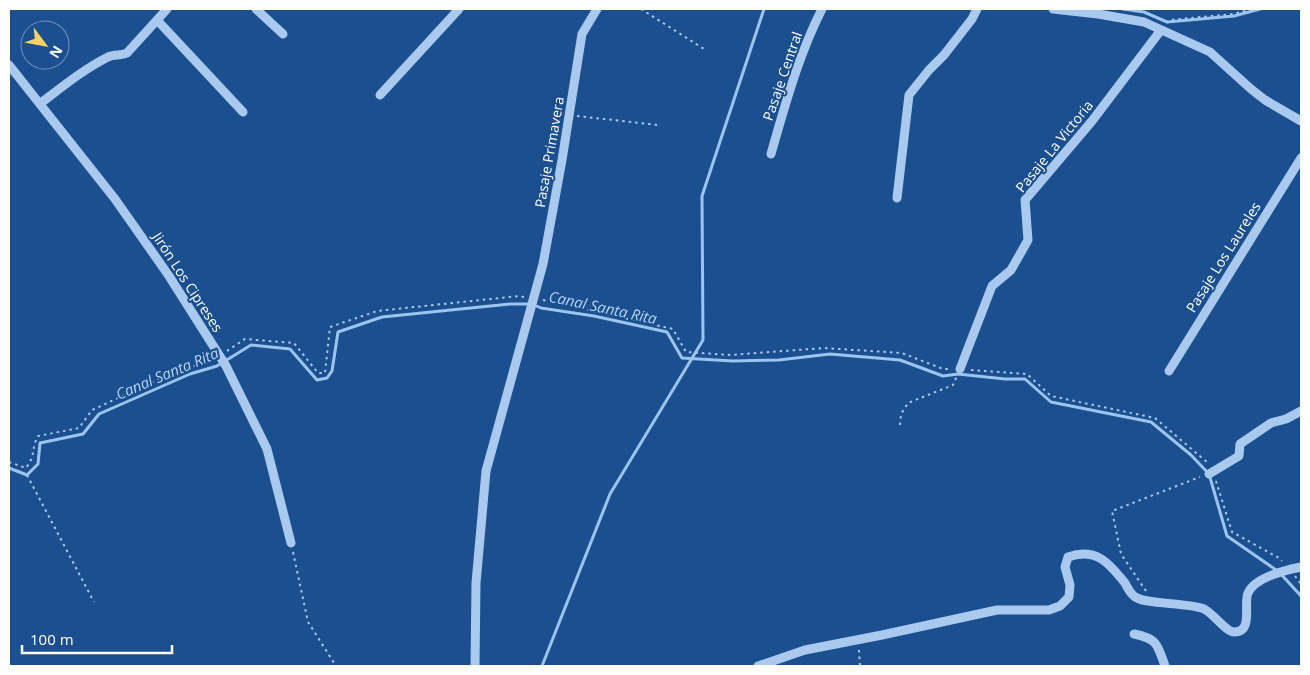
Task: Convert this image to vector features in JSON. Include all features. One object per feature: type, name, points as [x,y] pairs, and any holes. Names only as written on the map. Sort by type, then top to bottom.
[{"type":"street","points":[[41,103],[76,77],[110,56],[127,53],[167,9]]},
{"type":"street","points":[[256,9],[283,34]]},
{"type":"street","points":[[380,95],[459,9]]},
{"type":"street","name":"Pasaje Primavera","points":[[475,666],[476,583],[486,471],[542,264],[570,115],[582,34],[597,9]]},
{"type":"street","name":"Pasaje Central","points":[[771,154],[790,88],[822,9]]},
{"type":"street","points":[[896,198],[910,95],[956,41],[977,9]]},
{"type":"street","points":[[1053,9],[1144,22],[1162,30],[1210,52],[1251,89],[1301,121]]},
{"type":"street","points":[[157,20],[243,112]]},
{"type":"street","name":"Pasaje La Victoria","points":[[960,369],[992,286],[1011,270],[1028,240],[1025,200],[1092,121],[1162,30]]},
{"type":"street","name":"Jirón Los Cipreses","points":[[9,65],[116,199],[169,276],[220,356],[267,449],[291,543]]},
{"type":"street","name":"Pasaje Los Laureles","points":[[1169,371],[1301,158]]},
{"type":"street","points":[[1211,473],[1239,456],[1240,444],[1271,423],[1286,419],[1301,411]]},
{"type":"street","points":[[758,666],[805,650],[998,610],[1049,610],[1060,606],[1069,597],[1070,585],[1065,567],[1068,557],[1079,553],[1094,555],[1108,562],[1134,597],[1146,601],[1188,604],[1206,610],[1230,631],[1236,632],[1243,629],[1247,622],[1245,604],[1248,592],[1258,582],[1279,572],[1301,567]]},
{"type":"street","points":[[1134,634],[1149,637],[1156,643],[1165,666]]},
{"type":"path","points":[[641,9],[704,49]]},
{"type":"path","points":[[1162,30],[1169,20],[1233,14],[1252,9]]},
{"type":"path","points":[[570,115],[658,125]]},
{"type":"path","points":[[9,462],[26,468],[33,459],[35,442],[38,436],[79,428],[92,410],[179,370],[212,362],[245,339],[294,343],[318,373],[325,373],[330,327],[377,311],[519,296],[533,301],[673,329],[686,352],[730,355],[824,348],[902,353],[943,369],[1027,374],[1051,396],[1156,418],[1211,465],[1211,473],[1232,532],[1279,558],[1301,584]]},
{"type":"path","points":[[900,425],[901,414],[908,403],[953,385],[960,369]]},
{"type":"path","points":[[1152,601],[1122,554],[1112,511],[1211,473]]},
{"type":"path","points":[[27,475],[94,602]]},
{"type":"path","points":[[291,543],[308,622],[336,666]]},
{"type":"path","points":[[859,640],[860,666]]},
{"type":"waterway","points":[[542,666],[610,494],[703,340],[702,196],[764,9]]},
{"type":"waterway","points":[[1123,9],[1144,12],[1167,22],[1234,16],[1260,9]]},
{"type":"waterway","name":"Canal Santa Rita","points":[[9,468],[27,475],[38,464],[40,443],[83,434],[99,414],[190,374],[217,366],[251,345],[290,349],[317,380],[327,378],[332,371],[338,332],[382,317],[510,304],[532,304],[541,308],[594,316],[667,332],[682,358],[733,361],[779,360],[830,354],[900,360],[943,376],[958,374],[1025,379],[1051,402],[1151,422],[1191,455],[1209,474],[1227,536],[1279,572],[1301,596]]}]
